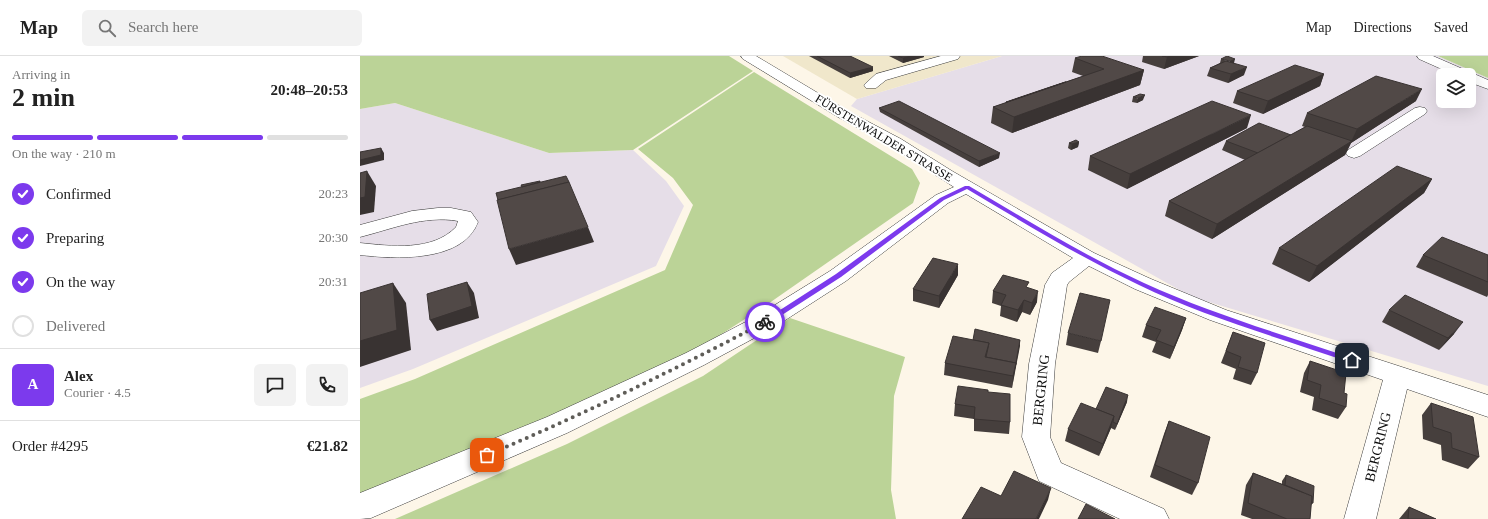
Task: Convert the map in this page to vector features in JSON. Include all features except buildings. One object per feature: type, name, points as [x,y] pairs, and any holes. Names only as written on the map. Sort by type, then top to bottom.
[{"type":"street","name":"FÜRSTENWALDER STRASSE","points":[[747,56],[843,114],[918,155],[967,187],[1087,257],[1143,284],[1218,315],[1488,406]]},
{"type":"street","points":[[871,85],[881,76],[954,56]]},
{"type":"street","points":[[1423,56],[1450,68]]},
{"type":"street","points":[[1476,80],[1488,85]]},
{"type":"street","points":[[1354,152],[1420,111]]},
{"type":"street","points":[[360,508],[557,425],[695,360],[765,322],[838,276],[942,199],[967,187]]},
{"type":"street","points":[[360,231],[422,215],[439,213],[452,213],[464,216],[468,222],[466,230],[452,240],[434,248],[414,252],[396,253],[360,249]]},
{"type":"street","name":"BERGRING","points":[[1087,257],[1060,278],[1056,286],[1042,364],[1036,437],[1050,472],[1153,519]]},
{"type":"street","name":"BERGRING","points":[[1360,519],[1397,376]]},
{"type":"shaded area","points":[[783,56],[1002,56],[857,99]]},
{"type":"shaded area","points":[[1002,56],[1438,56],[1465,68],[1436,68],[1436,108],[1476,108],[1476,73],[1488,78],[1488,386],[1192,297],[851,106],[857,99]]},
{"type":"shaded area","points":[[395,103],[549,153],[633,150],[666,181],[684,206],[656,266],[413,369],[360,388],[360,109]]},
{"type":"green space","points":[[360,56],[729,56],[753,71],[633,150],[549,153],[395,103],[360,109]]},
{"type":"green space","points":[[1438,56],[1488,56],[1488,78],[1476,73],[1476,68],[1465,68]]},
{"type":"green space","points":[[754,72],[912,169],[920,183],[913,203],[765,306],[683,359],[360,500],[360,399],[415,379],[665,270],[693,205],[673,178],[638,149]]},
{"type":"green space","points":[[790,318],[905,357],[894,396],[891,490],[896,519],[395,519],[567,444],[703,376]]},
{"type":"way so far","points":[[487,455],[557,425],[695,360],[765,322]]},
{"type":"route","points":[[765,322],[838,276],[942,199],[967,187],[1087,257],[1143,284],[1218,315],[1352,360]]}]
